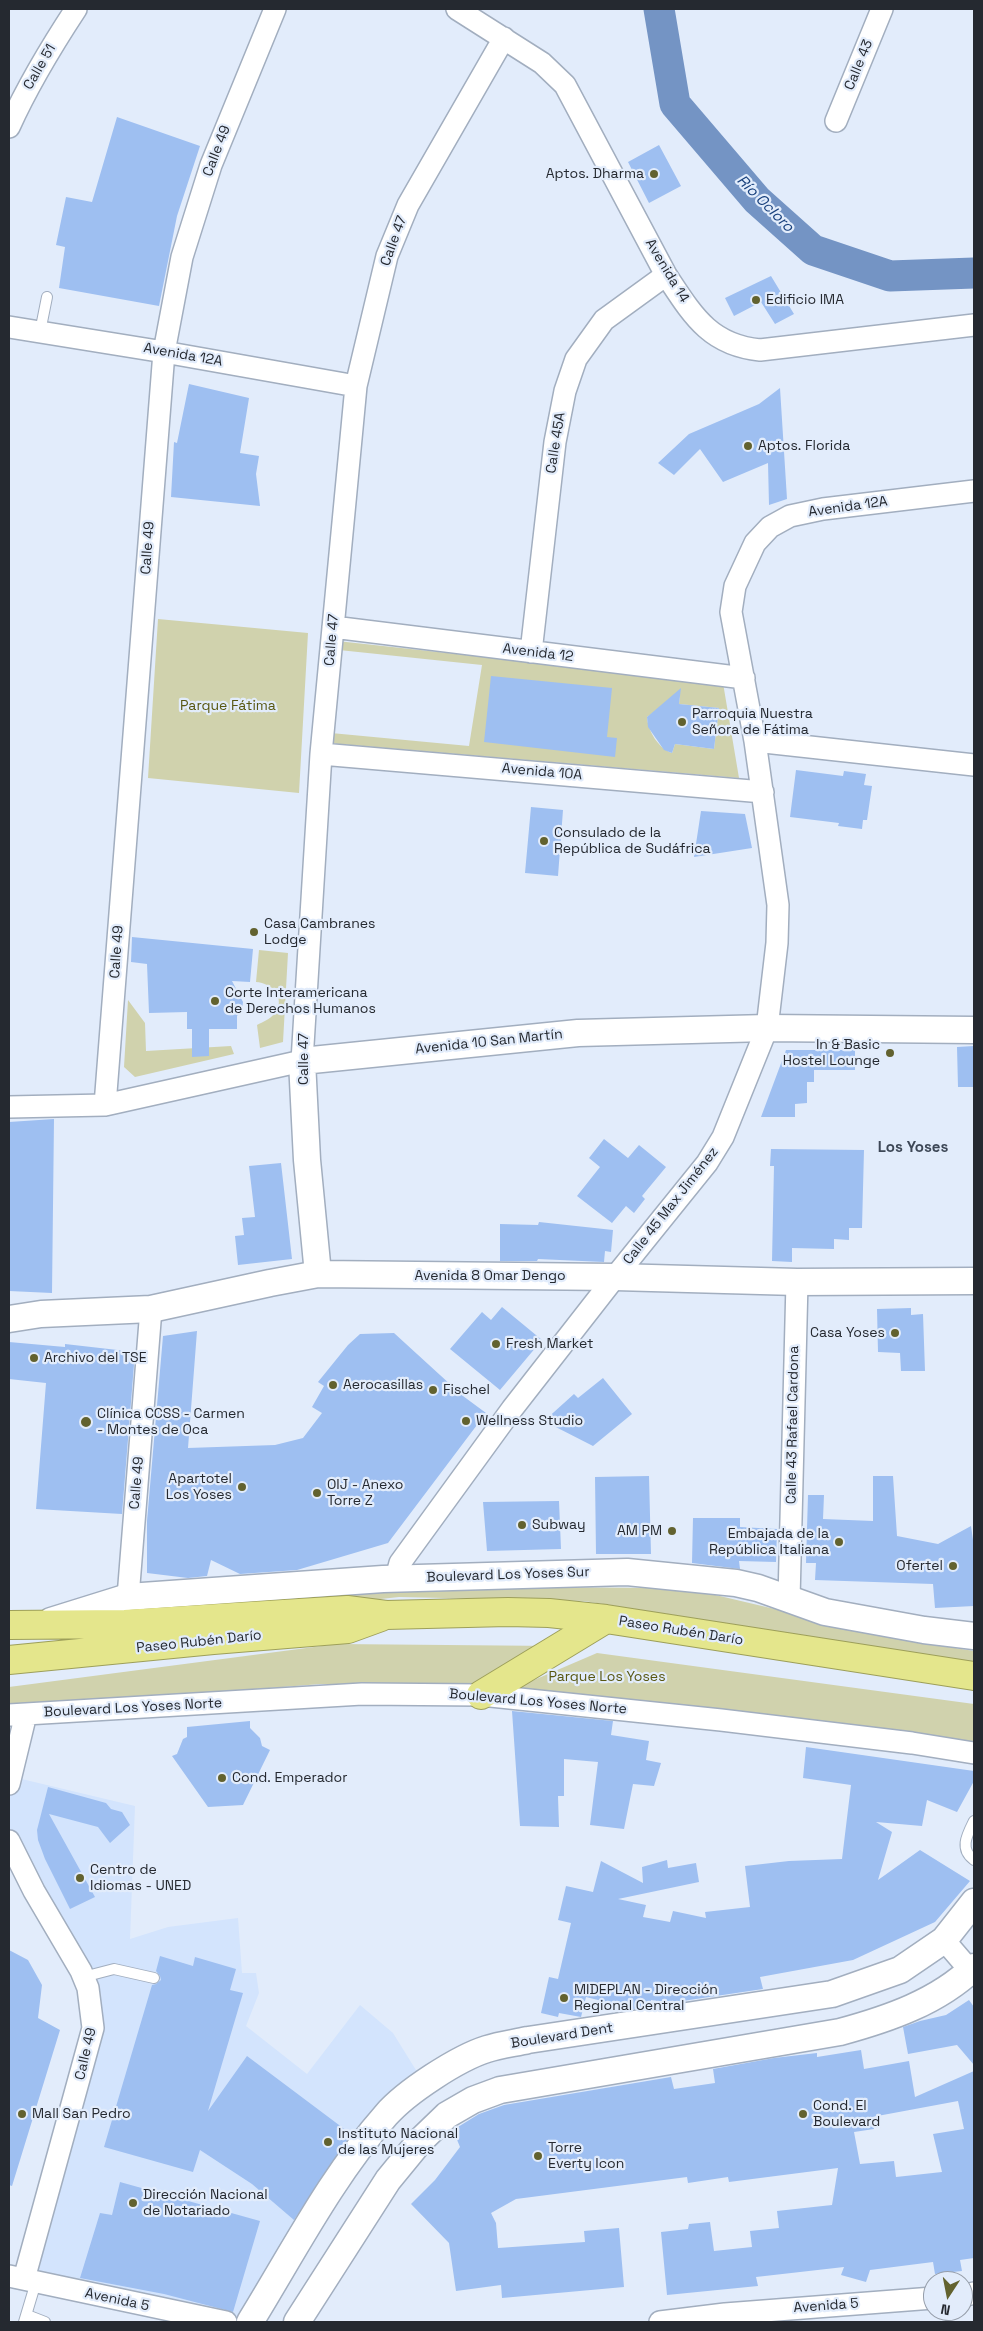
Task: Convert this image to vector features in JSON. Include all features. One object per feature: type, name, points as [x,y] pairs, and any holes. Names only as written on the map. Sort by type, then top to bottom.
[{"type":"highway","name":"Paseo Rubén Darío","points":[[9,1625],[126,1624],[347,1610],[386,1616],[508,1612],[549,1613],[606,1619],[974,1676]]},
{"type":"highway","name":"Paseo Rubén Darío","points":[[9,1660],[348,1629],[386,1616]]},
{"type":"highway","points":[[481,1695],[606,1619]]},
{"type":"street","name":"Calle 51","points":[[9,127],[29,85],[76,9]]},
{"type":"street","name":"Calle 49","points":[[104,1105],[164,352],[182,257],[211,165],[275,9]]},
{"type":"street","name":"Avenida 14","points":[[457,9],[542,62],[565,86],[666,275],[685,304],[713,335],[740,348],[760,350],[974,326]]},
{"type":"street","name":"Calle 43","points":[[836,121],[882,9]]},
{"type":"street","name":"Calle 47","points":[[318,1274],[307,1160],[302,1060],[321,754],[356,386],[387,256],[408,205],[504,38]]},
{"type":"street","name":"Calle 45A","points":[[531,652],[555,442],[568,383],[576,359],[604,320],[666,275]]},
{"type":"street","name":"Avenida 12A","points":[[9,327],[356,386]]},
{"type":"street","name":"Avenida 12A","points":[[744,564],[755,543],[770,527],[790,516],[823,509],[974,491]]},
{"type":"street","name":"Calle 45 Max Jiménez","points":[[396,1578],[400,1563],[512,1409],[615,1277],[707,1164],[723,1137],[767,1028],[777,944],[778,905],[755,741],[731,612],[734,586],[744,564]]},
{"type":"street","name":"Avenida 12","points":[[333,627],[744,678]]},
{"type":"street","points":[[755,741],[974,765]]},
{"type":"street","name":"Avenida 10A","points":[[321,754],[763,792]]},
{"type":"street","name":"Avenida 10 San Martín","points":[[9,1107],[104,1105],[302,1060],[578,1033],[767,1028],[974,1030]]},
{"type":"street","name":"Avenida 8 Omar Dengo","points":[[9,1319],[41,1314],[151,1309],[270,1282],[318,1274],[615,1277],[796,1282],[974,1281]]},
{"type":"street","name":"Calle 43 Rafael Cardona","points":[[788,1599],[796,1282]]},
{"type":"street","name":"Calle 49","points":[[128,1597],[151,1309]]},
{"type":"street","name":"Boulevard Los Yoses Sur","points":[[40,1624],[128,1597],[396,1578],[627,1572],[736,1583],[758,1588],[825,1612],[924,1630],[974,1636]]},
{"type":"street","name":"Boulevard Los Yoses Norte","points":[[17,1714],[362,1694],[481,1695],[722,1720],[912,1743],[974,1753]]},
{"type":"street","points":[[9,1784],[17,1714]]},
{"type":"street","name":"Calle 49","points":[[9,1841],[34,1891],[81,1971],[88,1988],[94,2028],[23,2279]]},
{"type":"street","name":"Boulevard Dent","points":[[250,2322],[334,2186],[386,2114],[424,2083],[454,2064],[487,2049],[528,2040],[832,1994],[900,1970],[944,1940],[974,1902]]},
{"type":"street","points":[[297,2322],[388,2180],[420,2141],[447,2115],[473,2100],[500,2090],[840,2032],[885,2020],[922,2003],[973,1971],[944,1940]]},
{"type":"street","name":"Avenida 5","points":[[23,2279],[226,2322]]},
{"type":"street","name":"Avenida 5","points":[[660,2322],[725,2314],[923,2299]]},
{"type":"lane","points":[[40,332],[47,297]]},
{"type":"lane","points":[[974,1821],[964,1846],[969,1856],[974,1860]]},
{"type":"lane","points":[[88,1988],[87,1976],[114,1969],[154,1978]]},
{"type":"lane","points":[[23,2279],[25,2319],[45,2322]]},
{"type":"shaded area","points":[[9,1776],[135,1806],[130,1939],[168,1927],[238,1918],[242,1973],[256,1973],[259,1993],[246,2026],[307,2074],[360,2005],[393,2033],[424,2083],[368,2138],[250,2322],[226,2322],[24,2279],[92,2010],[9,1841]]},
{"type":"green space","name":"Parque Fátima","points":[[158,619],[308,633],[299,793],[148,778]]},
{"type":"green space","points":[[337,641],[723,683],[739,778],[328,743]],"holes":[[[339,650],[482,665],[469,746],[331,733]],[[680,694],[679,704],[719,708],[714,749],[675,744],[672,753],[658,743],[649,728],[647,717]]]},
{"type":"green space","points":[[259,950],[288,953],[283,1042],[260,1048],[257,1025],[272,1016],[279,1003],[276,993],[272,989],[267,985],[256,982]]},
{"type":"green space","points":[[128,1000],[145,1023],[146,1051],[231,1046],[234,1054],[135,1077],[124,1067]]},
{"type":"green space","points":[[395,1586],[664,1588],[707,1593],[906,1640],[974,1651],[974,1662],[584,1601],[399,1597],[272,1611],[76,1618],[188,1603]]},
{"type":"green space","name":"Parque Los Yoses","points":[[337,1644],[556,1646],[476,1685],[321,1684],[9,1708],[9,1687]]},
{"type":"green space","name":"Parque Los Yoses","points":[[597,1653],[974,1704],[974,1746],[513,1689]]},
{"type":"building","points":[[117,117],[200,146],[177,216],[159,306],[59,288],[65,247],[56,245],[66,197],[92,202]]},
{"type":"building","name":"Aptos. Dharma","points":[[659,145],[681,186],[649,203],[628,162]]},
{"type":"building","name":"Edificio IMA","points":[[771,276],[794,314],[775,324],[761,302],[734,316],[725,298]]},
{"type":"building","points":[[189,384],[249,398],[240,453],[259,456],[256,474],[260,506],[171,497],[174,442],[177,443]]},
{"type":"building","name":"Aptos. Florida","points":[[780,388],[787,499],[769,505],[768,463],[723,482],[700,449],[674,475],[658,463],[689,434],[759,404]]},
{"type":"building","points":[[491,676],[612,688],[607,737],[617,738],[615,757],[484,742]]},
{"type":"building","name":"Parroquia Nuestra Señora de Fátima","points":[[681,688],[679,704],[719,708],[714,749],[675,744],[672,753],[664,750],[648,727],[647,717]]},
{"type":"building","points":[[796,770],[843,776],[844,771],[866,774],[864,785],[872,786],[867,820],[863,820],[862,829],[838,826],[839,823],[790,817]]},
{"type":"building","name":"Consulado de la República de Sudáfrica","points":[[531,807],[563,810],[558,876],[525,873]]},
{"type":"building","points":[[701,811],[745,814],[752,848],[694,857]]},
{"type":"building","name":"Corte Interamericana de Derechos Humanos","points":[[132,937],[253,949],[250,982],[232,981],[243,1002],[242,1010],[237,1016],[237,1029],[209,1029],[209,1056],[192,1057],[192,1029],[187,1029],[187,1012],[149,1013],[147,964],[131,962]]},
{"type":"building","points":[[974,1046],[974,1087],[958,1087],[957,1047]]},
{"type":"building","points":[[786,1050],[855,1050],[855,1070],[814,1070],[814,1082],[807,1082],[807,1103],[795,1104],[795,1117],[761,1117]]},
{"type":"building","points":[[54,1119],[52,1293],[9,1291],[9,1122]]},
{"type":"building","points":[[604,1139],[628,1158],[639,1145],[666,1167],[642,1196],[645,1199],[634,1213],[626,1206],[612,1223],[577,1196],[600,1167],[589,1158]]},
{"type":"building","points":[[771,1149],[864,1150],[862,1228],[849,1228],[849,1240],[834,1239],[834,1249],[792,1248],[792,1262],[772,1261],[774,1166],[770,1166]]},
{"type":"building","points":[[281,1163],[292,1259],[238,1265],[235,1236],[244,1235],[242,1218],[255,1217],[249,1166]]},
{"type":"building","points":[[539,1222],[613,1230],[611,1252],[605,1251],[604,1262],[538,1259],[537,1261],[500,1261],[500,1224],[538,1225]]},
{"type":"building","name":"Fresh Market","points":[[502,1307],[542,1340],[500,1390],[450,1349],[482,1312],[491,1320]]},
{"type":"building","name":"Casa Yoses","points":[[911,1308],[911,1315],[923,1314],[925,1371],[901,1371],[900,1353],[878,1352],[877,1309]]},
{"type":"building","points":[[197,1331],[188,1448],[275,1445],[303,1438],[322,1413],[312,1407],[324,1386],[318,1382],[348,1345],[360,1334],[394,1333],[463,1396],[486,1413],[388,1543],[297,1570],[240,1574],[211,1560],[207,1576],[188,1578],[147,1573],[147,1521],[163,1336]]},
{"type":"building","name":"Clínica CCSS - Carmen - Montes de Oca","points":[[9,1342],[65,1347],[65,1344],[135,1352],[122,1514],[36,1509],[46,1383],[9,1379]]},
{"type":"building","points":[[603,1378],[632,1414],[593,1446],[544,1421],[574,1394],[578,1398]]},
{"type":"building","points":[[649,1476],[651,1554],[596,1554],[595,1477]]},
{"type":"building","points":[[873,1476],[893,1476],[897,1536],[938,1544],[971,1526],[974,1547],[974,1606],[935,1608],[933,1584],[815,1580],[816,1563],[806,1563],[808,1495],[824,1495],[823,1519],[873,1521]]},
{"type":"building","name":"Subway","points":[[559,1501],[561,1549],[487,1551],[483,1502]]},
{"type":"building","points":[[693,1518],[740,1518],[740,1527],[777,1529],[776,1562],[739,1561],[740,1569],[692,1563]]},
{"type":"building","points":[[512,1711],[613,1721],[611,1735],[649,1741],[646,1760],[661,1763],[654,1786],[633,1784],[624,1829],[590,1825],[598,1762],[564,1759],[564,1796],[558,1796],[559,1827],[520,1826]]},
{"type":"building","name":"Cond. Emperador","points":[[250,1721],[250,1728],[260,1738],[262,1746],[270,1750],[243,1805],[208,1807],[172,1756],[177,1754],[183,1739],[187,1737],[187,1727]]},
{"type":"building","points":[[806,1747],[974,1771],[974,1781],[957,1812],[927,1800],[922,1826],[876,1822],[892,1832],[878,1880],[920,1850],[970,1881],[935,1922],[853,1960],[760,1977],[763,1989],[669,2003],[651,2000],[650,2006],[634,2009],[586,1997],[581,2017],[559,2013],[558,2017],[541,2013],[549,1977],[558,1979],[571,1923],[558,1920],[566,1886],[593,1892],[601,1861],[643,1883],[642,1867],[667,1860],[668,1868],[696,1863],[699,1882],[618,1899],[646,1905],[643,1917],[670,1922],[673,1911],[706,1918],[705,1912],[750,1907],[745,1866],[789,1861],[842,1859],[851,1785],[803,1778]]},
{"type":"building","points":[[48,1787],[106,1803],[111,1809],[122,1812],[130,1825],[110,1843],[98,1827],[49,1814],[95,1897],[70,1909],[45,1859],[38,1840],[37,1830]]},
{"type":"building","name":"Mall San Pedro","points":[[9,1950],[28,1960],[42,1985],[38,2018],[60,2030],[12,2186],[9,2185]]},
{"type":"building","points":[[160,1956],[193,1966],[195,1957],[236,1969],[230,1990],[243,1993],[208,2111],[247,2056],[351,2134],[294,2220],[252,2184],[200,2150],[193,2172],[104,2147],[152,1985],[161,1980],[156,1971]]},
{"type":"building","points":[[969,2000],[974,2007],[974,2065],[957,2045],[908,2054],[903,2027],[946,2015]]},
{"type":"building","points":[[861,2050],[864,2069],[909,2061],[915,2097],[974,2071],[974,2258],[960,2260],[962,2271],[934,2271],[933,2262],[870,2270],[866,2282],[841,2275],[844,2267],[756,2277],[758,2286],[667,2295],[661,2232],[688,2229],[689,2224],[710,2222],[714,2251],[752,2247],[750,2231],[779,2228],[777,2211],[832,2205],[838,2168],[729,2182],[728,2177],[688,2183],[687,2177],[516,2199],[491,2213],[496,2223],[498,2248],[585,2242],[584,2231],[619,2228],[624,2287],[502,2298],[501,2285],[456,2291],[449,2243],[411,2204],[435,2180],[460,2147],[453,2130],[479,2114],[504,2105],[671,2077],[674,2089],[715,2083],[713,2069],[774,2058],[817,2053],[817,2057]],"holes":[[[958,2101],[964,2129],[933,2134],[942,2172],[896,2177],[894,2161],[860,2164],[854,2132],[874,2129],[872,2117]]]},
{"type":"building","points":[[120,2182],[260,2221],[233,2312],[164,2294],[80,2278],[100,2213],[112,2215]]},
{"type":"waterway","name":"Río Ocloro","points":[[659,9],[675,104],[757,200],[813,250],[890,276],[974,273]]},
{"type":"place","name":"Aptos. Dharma","points":[[654,174]]},
{"type":"place","name":"Edificio IMA","points":[[756,300]]},
{"type":"place","name":"Aptos. Florida","points":[[748,446]]},
{"type":"place","name":"Parroquia Nuestra Señora de Fátima","points":[[682,722]]},
{"type":"place","name":"Consulado de la República de Sudáfrica","points":[[544,841]]},
{"type":"place","name":"Casa Cambranes Lodge","points":[[254,932]]},
{"type":"place","name":"Corte Interamericana de Derechos Humanos","points":[[215,1001]]},
{"type":"place","name":"In & Basic Hostel Lounge","points":[[890,1053]]},
{"type":"place","name":"Casa Yoses","points":[[895,1333]]},
{"type":"place","name":"Fresh Market","points":[[496,1344]]},
{"type":"place","name":"Archivo del TSE","points":[[34,1358]]},
{"type":"place","name":"Aerocasillas","points":[[333,1385]]},
{"type":"place","name":"Fischel","points":[[433,1390]]},
{"type":"place","name":"Wellness Studio","points":[[466,1421]]},
{"type":"place","name":"Clínica CCSS - Carmen - Montes de Oca","points":[[86,1422]]},
{"type":"place","name":"Apartotel Los Yoses","points":[[242,1487]]},
{"type":"place","name":"OIJ - Anexo Torre Z","points":[[317,1493]]},
{"type":"place","name":"Subway","points":[[522,1525]]},
{"type":"place","name":"AM PM","points":[[672,1531]]},
{"type":"place","name":"Embajada de la República Italiana","points":[[839,1542]]},
{"type":"place","name":"Ofertel","points":[[953,1566]]},
{"type":"place","name":"Cond. Emperador","points":[[222,1778]]},
{"type":"place","name":"Centro de Idiomas - UNED","points":[[80,1878]]},
{"type":"place","name":"MIDEPLAN - Dirección Regional Central","points":[[564,1998]]},
{"type":"place","name":"Mall San Pedro","points":[[22,2114]]},
{"type":"place","name":"Cond. El Boulevard","points":[[803,2114]]},
{"type":"place","name":"Instituto Nacional de las Mujeres","points":[[328,2142]]},
{"type":"place","name":"Torre Everty Icon","points":[[538,2156]]},
{"type":"place","name":"Dirección Nacional de Notariado","points":[[133,2203]]},
{"type":"district","name":"Los Yoses","points":[[913,1148]]}]
